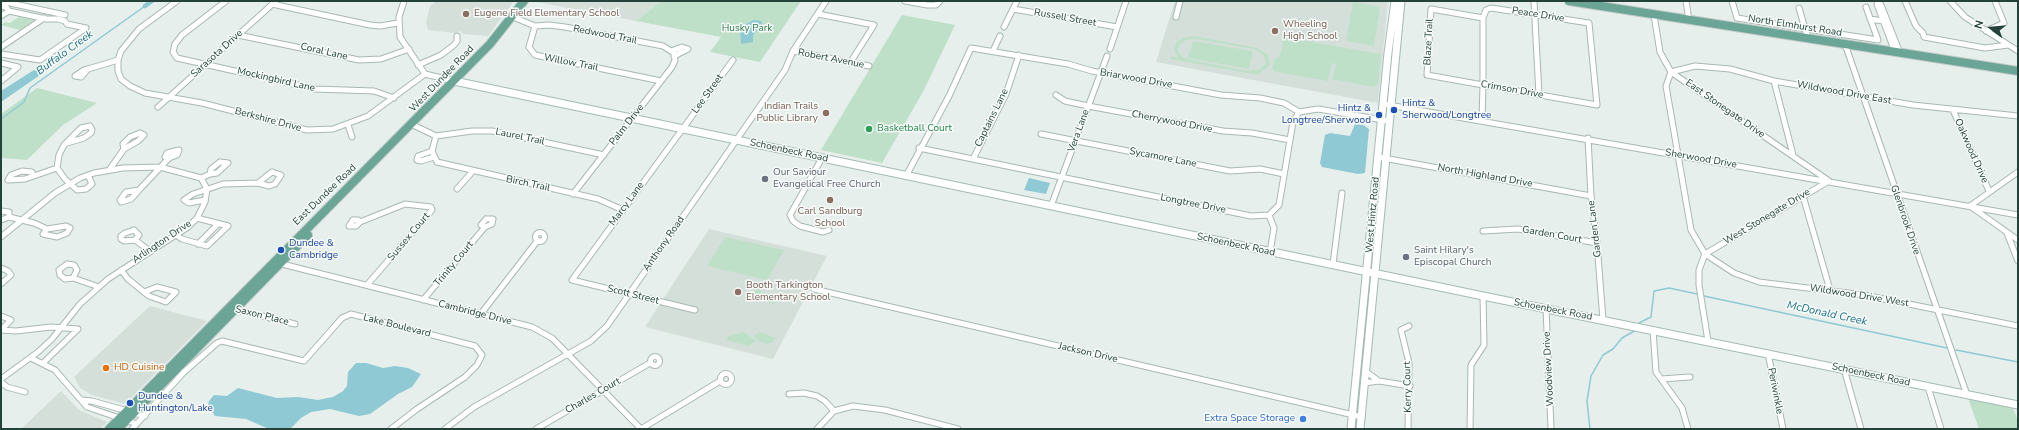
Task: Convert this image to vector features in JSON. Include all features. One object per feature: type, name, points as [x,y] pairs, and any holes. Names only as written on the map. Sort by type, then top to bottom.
[{"type":"main road","name":"West Dundee Road","points":[[370,167],[490,44],[513,17],[524,1]]},
{"type":"main road","name":"West Hintz Road","points":[[1382,158],[1383,104],[1395,1]]},
{"type":"main road","name":"West Hintz Road","points":[[1351,429],[1371,272],[1382,158],[1391,105],[1401,1]]},
{"type":"main road","name":"North Elmhurst Road","points":[[1569,1],[1612,5],[1654,15],[2018,71]]},
{"type":"main road","name":"Schoenbeck Road","points":[[454,81],[1270,252],[2018,405]]},
{"type":"main road","name":"East Dundee Road","points":[[109,429],[126,416],[232,309],[354,180],[370,167]]},
{"type":"main road","name":"West Hintz Road","points":[[1360,429],[1371,272]]},
{"type":"main road","name":"East Dundee Road","points":[[118,429],[126,416]]},
{"type":"street","points":[[1,1],[65,15]]},
{"type":"street","points":[[89,68],[118,60],[121,51],[139,29],[177,1]]},
{"type":"street","name":"Mockingbird Lane","points":[[226,1],[182,35],[175,44],[173,52],[177,58],[315,89],[374,91],[394,98]]},
{"type":"street","points":[[404,1],[398,23],[400,37],[425,74],[454,81]]},
{"type":"street","name":"Anthony Road","points":[[445,429],[474,407],[569,354],[591,340],[607,326],[785,70],[793,51],[826,1]]},
{"type":"street","points":[[905,1],[936,5],[940,1]]},
{"type":"street","points":[[1004,27],[1017,1]]},
{"type":"street","points":[[1110,49],[1126,1]]},
{"type":"street","points":[[1176,17],[1180,1]]},
{"type":"street","points":[[1534,1],[1539,95]]},
{"type":"street","points":[[1686,1],[1689,20]]},
{"type":"street","points":[[1732,1],[1739,28]]},
{"type":"street","points":[[1871,1],[1878,2],[1881,5],[1898,52]]},
{"type":"street","points":[[1905,1],[1916,26],[1924,37],[1984,48],[1994,48],[2008,45]]},
{"type":"street","points":[[1950,1],[1961,14],[2018,51]]},
{"type":"street","points":[[1986,31],[2004,23],[2004,18],[1995,1]]},
{"type":"street","points":[[1878,2],[1877,4],[1883,21],[1898,52]]},
{"type":"street","points":[[274,3],[370,25],[380,26],[398,23]]},
{"type":"street","name":"Sarasota Drive","points":[[158,107],[274,3]]},
{"type":"street","points":[[1,6],[6,7],[9,11],[44,18],[53,18],[86,28],[40,60],[1,54]]},
{"type":"street","points":[[1737,18],[1878,40],[1866,7]]},
{"type":"street","name":"Peace Drive","points":[[1483,18],[1484,13],[1488,9],[1496,8],[1589,23],[1597,105]]},
{"type":"street","points":[[1799,8],[1808,38]]},
{"type":"street","name":"Russell Street","points":[[1013,9],[1117,27]]},
{"type":"street","name":"Blaze Trail","points":[[1427,75],[1431,9],[1483,18]]},
{"type":"street","points":[[1,16],[9,11]]},
{"type":"street","points":[[818,14],[874,25],[850,62]]},
{"type":"street","name":"East Stonegate Drive","points":[[1654,15],[1660,52],[1671,72],[1829,181]]},
{"type":"street","points":[[513,17],[535,26]]},
{"type":"street","points":[[1,48],[44,18]]},
{"type":"street","points":[[1482,120],[1483,18]]},
{"type":"street","points":[[1870,19],[1883,21]]},
{"type":"street","name":"Redwood Trail","points":[[535,26],[549,25],[565,27],[663,46],[673,54]]},
{"type":"street","name":"Willow Trail","points":[[535,26],[529,47],[531,52],[535,55],[661,81]]},
{"type":"street","name":"Coral Lane","points":[[238,34],[358,60],[381,59],[409,49]]},
{"type":"street","points":[[418,65],[441,55],[454,45],[458,37],[457,36]]},
{"type":"street","points":[[993,51],[1000,36]]},
{"type":"street","name":"Glenbrook Drive","points":[[1845,44],[1967,395]]},
{"type":"street","name":"Briarwood Drive","points":[[919,148],[949,96],[971,48],[1068,64],[1100,73],[1222,95],[1267,99],[1284,103],[1299,112]]},
{"type":"street","name":"Robert Avenue","points":[[793,51],[869,66]]},
{"type":"street","name":"Palm Drive","points":[[573,194],[672,67],[673,54]]},
{"type":"street","name":"Captains Lane","points":[[973,159],[1006,94],[1019,55]]},
{"type":"street","name":"Vera Lane","points":[[1051,206],[1107,56]]},
{"type":"street","name":"Berkshire Drive","points":[[118,60],[118,71],[121,79],[130,86],[145,93],[169,97],[306,130],[333,129],[348,125],[368,116],[425,74]]},
{"type":"street","name":"Lee Street","points":[[683,128],[733,60]]},
{"type":"street","points":[[1,63],[18,67],[1,81]]},
{"type":"street","name":"Wildwood Drive East","points":[[1671,72],[1695,66],[1730,69],[1774,81],[1862,96],[1953,110],[2018,116]]},
{"type":"street","points":[[1671,72],[1666,86],[1676,154],[1691,230],[1705,254],[1699,270],[1699,285],[1708,341]]},
{"type":"street","name":"Crimson Drive","points":[[1427,75],[1597,105]]},
{"type":"street","points":[[1774,81],[1793,155]]},
{"type":"street","name":"Cherrywood Drive","points":[[1056,95],[1065,101],[1088,106],[1223,131],[1252,133],[1290,140]]},
{"type":"street","name":"Sherwood Drive","points":[[1383,104],[1588,138],[2018,215]]},
{"type":"street","points":[[1270,252],[1274,228],[1269,215],[1279,205],[1293,122],[1299,112],[1318,109],[1389,121]]},
{"type":"street","name":"Oakwood Drive","points":[[1953,110],[1989,191]]},
{"type":"street","points":[[411,124],[436,136],[432,151],[434,157],[421,161],[417,160],[418,156],[432,151]]},
{"type":"street","points":[[348,125],[352,137]]},
{"type":"street","points":[[67,143],[84,138],[91,133],[92,130],[90,126],[81,128],[67,143],[59,155],[58,170],[69,184],[77,190],[86,189],[92,184],[88,175]]},
{"type":"street","name":"Marcy Lane","points":[[572,280],[683,128]]},
{"type":"street","name":"Laurel Trail","points":[[436,136],[472,131],[492,131],[604,155]]},
{"type":"street","name":"Sycamore Lane","points":[[1041,134],[1230,171],[1260,170],[1284,174]]},
{"type":"street","name":"Garden Lane","points":[[1588,138],[1591,196],[1597,243],[1603,320]]},
{"type":"street","points":[[906,176],[919,148]]},
{"type":"street","name":"Longtree Drive","points":[[919,148],[1251,216],[1269,215]]},
{"type":"street","points":[[110,169],[124,149]]},
{"type":"street","name":"Birch Trail","points":[[434,157],[437,162],[443,164],[598,199],[623,210]]},
{"type":"street","points":[[140,190],[169,158]]},
{"type":"street","points":[[822,158],[790,215],[793,221],[800,226],[823,232],[829,230]]},
{"type":"street","name":"North Highland Drive","points":[[1382,158],[1591,196]]},
{"type":"street","points":[[1,237],[69,184],[88,175],[110,169],[160,167],[201,178],[210,174]]},
{"type":"street","points":[[33,176],[58,170]]},
{"type":"street","points":[[457,189],[473,171]]},
{"type":"street","points":[[2018,172],[1972,203],[1970,206],[2018,240]]},
{"type":"street","points":[[201,178],[207,189]]},
{"type":"street","name":"West Stonegate Drive","points":[[1705,254],[1829,181]]},
{"type":"street","points":[[205,200],[189,203],[184,200],[193,194],[223,184],[258,183]]},
{"type":"street","name":"Arlington Drive","points":[[1,380],[31,358],[62,327],[80,304],[99,287],[121,270],[176,235],[197,218],[205,200],[207,189]]},
{"type":"street","points":[[1334,264],[1342,193]]},
{"type":"street","points":[[1804,196],[1830,290]]},
{"type":"street","name":"Sussex Court","points":[[360,222],[405,204],[431,207],[432,210],[367,285]]},
{"type":"street","points":[[1,211],[9,212],[9,217]]},
{"type":"street","points":[[1,220],[9,217],[34,223],[47,229]]},
{"type":"street","points":[[176,235],[182,239],[207,246],[228,226],[197,218]]},
{"type":"street","points":[[198,244],[218,224]]},
{"type":"street","name":"Trinity Court","points":[[423,300],[485,227]]},
{"type":"street","name":"Garden Court","points":[[1483,230],[1518,229],[1597,243]]},
{"type":"street","points":[[2007,233],[2018,261]]},
{"type":"street","points":[[135,240],[150,251]]},
{"type":"street","points":[[480,315],[538,240]]},
{"type":"street","name":"Wildwood Drive West","points":[[1705,254],[1734,273],[1759,282],[1830,290],[1937,309],[2018,326]]},
{"type":"street","name":"Cambridge Drive","points":[[276,263],[532,327],[552,338],[641,429]]},
{"type":"street","points":[[1,284],[11,275],[8,271],[2,270]]},
{"type":"street","points":[[121,270],[128,279],[144,292],[149,296],[166,302],[176,292],[157,287],[144,292]]},
{"type":"street","points":[[73,278],[99,287]]},
{"type":"street","name":"Scott Street","points":[[572,280],[695,310]]},
{"type":"street","name":"Jackson Drive","points":[[814,289],[1362,417]]},
{"type":"street","points":[[1470,429],[1471,365],[1484,345],[1483,296]]},
{"type":"street","name":"Woodview Drive","points":[[1546,308],[1551,429]]},
{"type":"street","name":"Saxon Place","points":[[232,309],[295,324]]},
{"type":"street","name":"Lake Boulevard","points":[[132,429],[184,372],[217,343],[222,342],[304,361],[342,318],[352,314],[475,346],[482,355],[478,365],[466,377],[417,409],[391,429]]},
{"type":"street","points":[[1,316],[11,320],[1,330]]},
{"type":"street","name":"Kerry Court","points":[[1408,429],[1410,386],[1409,364],[1401,330],[1409,326]]},
{"type":"street","points":[[1,330],[16,331],[62,327],[78,329],[51,357],[43,363]]},
{"type":"street","points":[[1653,330],[1655,366],[1661,379],[1682,408],[1688,429]]},
{"type":"street","name":"Periwinkle","points":[[1768,354],[1783,429]]},
{"type":"street","points":[[31,358],[55,370],[87,407],[126,416],[145,416]]},
{"type":"street","name":"Charles Court","points":[[536,429],[650,363]]},
{"type":"street","points":[[1844,369],[1860,429]]},
{"type":"street","points":[[1365,371],[1379,381]]},
{"type":"street","points":[[1661,379],[1690,377]]},
{"type":"street","points":[[1,380],[7,387],[25,392]]},
{"type":"street","points":[[641,429],[720,381]]},
{"type":"street","points":[[1364,383],[1379,381],[1410,386]]},
{"type":"street","points":[[1928,387],[1941,429]]},
{"type":"street","points":[[789,394],[804,393],[817,396],[825,401],[834,411]]},
{"type":"street","points":[[82,400],[92,401],[126,416],[137,424]]},
{"type":"street","points":[[817,429],[834,411],[853,406],[884,410],[958,429]]},
{"type":"shaded area","name":"Eugene Field Elementary School","points":[[436,1],[514,1],[488,36],[463,34],[460,31],[455,33],[428,30],[426,22],[430,6]]},
{"type":"shaded area","points":[[532,1],[662,1],[636,21]]},
{"type":"shaded area","name":"Wheeling High School","points":[[1175,1],[1388,1],[1378,103],[1156,62]]},
{"type":"shaded area","name":"Booth Tarkington Elementary School","points":[[709,229],[827,256],[773,359],[645,327]]},
{"type":"shaded area","points":[[150,306],[207,321],[125,404],[92,395],[80,388],[74,377]]},
{"type":"shaded area","points":[[61,391],[79,410],[107,422],[100,429],[21,429]]},
{"type":"green space","name":"Husky Park","points":[[662,1],[801,1],[760,62],[710,52],[721,37],[636,21]]},
{"type":"green space","points":[[1353,2],[1380,7],[1374,46],[1346,41]]},
{"type":"green space","points":[[902,15],[955,25],[924,90],[882,163],[821,150]]},
{"type":"green space","points":[[19,17],[34,20],[20,30],[1,25],[5,22],[10,23]]},
{"type":"green space","points":[[1194,36],[1257,48],[1268,55],[1270,65],[1260,72],[1259,75],[1170,59],[1171,56],[1178,58],[1174,49],[1176,43],[1183,38]],"holes":[[[1196,39],[1254,49],[1263,55],[1266,63],[1260,69],[1248,71],[1191,60],[1183,57],[1178,51],[1179,45],[1186,40]]]},
{"type":"green space","points":[[1284,37],[1380,54],[1378,84],[1373,87],[1332,79],[1336,64],[1332,63],[1328,81],[1276,72],[1272,69],[1275,59],[1280,56]]},
{"type":"green space","points":[[1193,41],[1253,51],[1249,69],[1188,58]]},
{"type":"green space","points":[[37,88],[97,103],[63,125],[27,160],[3,158],[1,160],[1,114]]},
{"type":"green space","points":[[725,237],[784,250],[767,280],[707,266]]},
{"type":"green space","points":[[756,288],[762,290],[761,292],[776,295],[778,299],[776,303],[773,304],[758,297],[754,299],[752,296]]},
{"type":"green space","points":[[744,332],[756,341],[748,346],[726,340],[728,336]]},
{"type":"green space","points":[[760,332],[775,338],[773,342],[766,344],[760,342],[754,336]]},
{"type":"green space","points":[[1968,398],[2013,408],[2018,421],[2018,429],[1979,429]]},
{"type":"water","points":[[754,20],[761,21],[762,24],[753,35],[753,42],[741,44],[740,27]]},
{"type":"water","points":[[34,70],[43,73],[1,102],[1,91]]},
{"type":"water","points":[[1355,124],[1363,125],[1369,129],[1365,173],[1358,174],[1322,167],[1320,163],[1325,135],[1330,133],[1350,136]]},
{"type":"water","points":[[1029,178],[1050,183],[1046,194],[1024,190]]},
{"type":"water","points":[[356,363],[366,363],[383,368],[395,366],[408,368],[421,374],[412,387],[398,394],[370,414],[359,416],[330,409],[311,412],[301,418],[290,429],[269,429],[246,419],[215,416],[208,405],[209,401],[214,395],[227,396],[238,388],[277,398],[298,397],[318,400],[333,397],[343,391],[347,386],[348,372]]},
{"type":"waterway","points":[[145,6],[152,1]]},
{"type":"waterway","name":"Buffalo Creek","points":[[1,119],[24,102],[30,88],[145,6]]},
{"type":"waterway","name":"McDonald Creek","points":[[1639,323],[1651,317],[1654,291],[1669,288],[1697,294]]},
{"type":"waterway","name":"McDonald Creek","points":[[1704,296],[1947,348]]},
{"type":"waterway","name":"McDonald Creek","points":[[1590,429],[1587,401],[1591,376],[1603,355],[1613,349],[1622,338],[1636,330]]},
{"type":"waterway","name":"McDonald Creek","points":[[1956,350],[2018,362]]},
{"type":"place","name":"Eugene Field Elementary School","points":[[466,14]]},
{"type":"place","name":"Wheeling High School","points":[[1275,31]]},
{"type":"place","name":"Hintz & Sherwood/Longtree","points":[[1394,110]]},
{"type":"place","name":"Indian Trails Public Library","points":[[826,113]]},
{"type":"place","name":"Hintz & Longtree/Sherwood","points":[[1379,115]]},
{"type":"place","name":"Basketball Court","points":[[869,129]]},
{"type":"place","name":"Our Saviour Evangelical Free Church","points":[[765,179]]},
{"type":"place","name":"Carl Sandburg School","points":[[830,200]]},
{"type":"place","name":"Dundee & Cambridge","points":[[281,250]]},
{"type":"place","name":"Saint Hilary's Episcopal Church","points":[[1406,257]]},
{"type":"place","name":"Booth Tarkington Elementary School","points":[[738,292]]},
{"type":"place","name":"HD Cuisine","points":[[106,368]]},
{"type":"place","name":"Dundee & Huntington/Lake","points":[[130,403]]},
{"type":"place","name":"Extra Space Storage","points":[[1303,419]]}]
